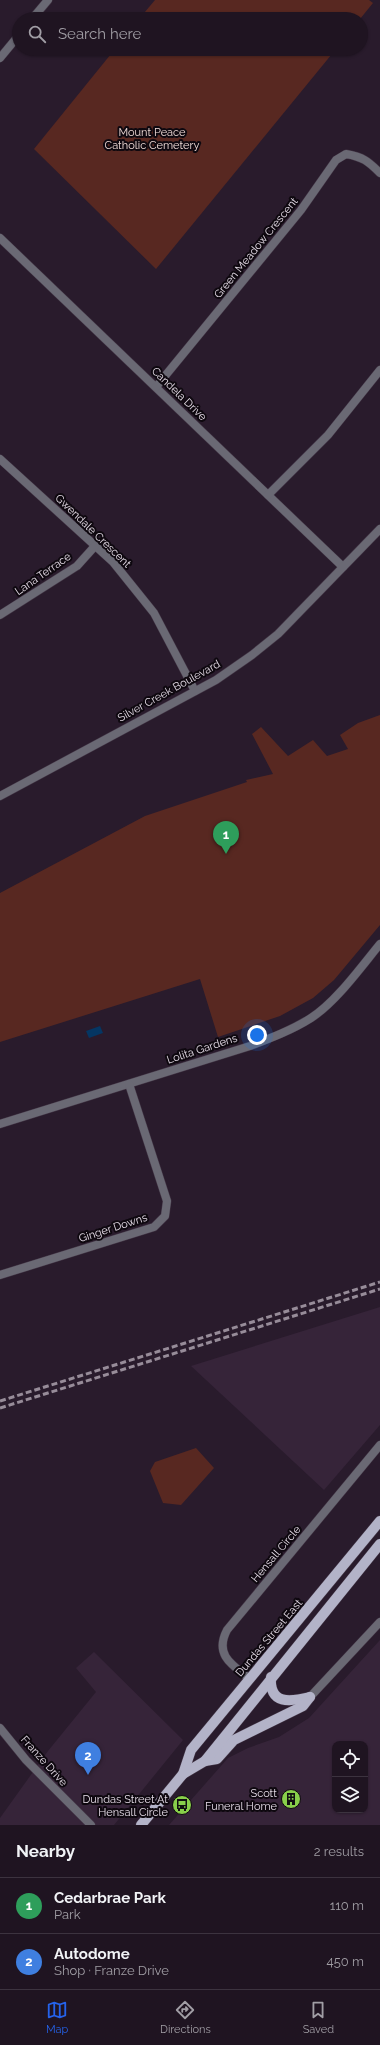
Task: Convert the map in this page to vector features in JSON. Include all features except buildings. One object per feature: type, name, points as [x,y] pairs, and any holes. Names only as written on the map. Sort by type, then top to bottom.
[{"type":"main road","name":"Dundas Street East","points":[[141,1825],[183,1774],[192,1750],[380,1521]]},
{"type":"main road","name":"Dundas Street East","points":[[183,1774],[205,1761],[271,1677],[380,1544]]},
{"type":"main road","points":[[271,1677],[271,1685],[275,1695],[284,1701],[290,1702],[310,1697]]},
{"type":"main road","points":[[205,1761],[217,1759],[234,1740],[303,1706],[310,1697]]},
{"type":"street","points":[[38,12],[48,0]]},
{"type":"street","points":[[0,58],[12,43]]},
{"type":"street","name":"Green Meadow Crescent","points":[[156,387],[301,210],[336,160],[346,154],[356,156],[366,159],[380,173]]},
{"type":"street","name":"Candela Drive","points":[[0,238],[343,566]]},
{"type":"street","points":[[268,495],[328,435],[380,370]]},
{"type":"street","name":"Gwendale Crescent","points":[[0,459],[113,562],[154,614],[195,691]]},
{"type":"street","name":"Silver Creek Boulevard","points":[[0,796],[216,680],[252,655],[278,634],[380,529]]},
{"type":"street","name":"Lana Terrace","points":[[0,615],[77,566],[95,546]]},
{"type":"street","name":"Lolita Gardens","points":[[0,1124],[250,1046],[289,1031],[313,1017],[345,987],[380,944]]},
{"type":"street","name":"Ginger Downs","points":[[0,1275],[154,1227],[165,1216],[167,1201],[129,1084]]},
{"type":"street","name":"Hensall Circle","points":[[250,1679],[232,1665],[223,1652],[222,1642],[227,1630],[380,1444]]},
{"type":"street","points":[[310,1697],[380,1622]]},
{"type":"street","name":"Franze Drive","points":[[0,1728],[26,1760],[90,1825]]},
{"type":"shaded area","points":[[380,1307],[380,1425],[324,1490],[191,1366]]},
{"type":"shaded area","points":[[380,1640],[380,1825],[169,1825],[228,1758],[248,1748],[279,1737],[309,1718]]},
{"type":"shaded area","points":[[94,1652],[183,1740],[114,1825],[0,1825],[0,1818],[48,1751],[96,1692],[76,1668]]},
{"type":"green space","points":[[155,0],[369,0],[373,3],[366,12],[145,12]]},
{"type":"green space","name":"Mount Peace Catholic Cemetery","points":[[109,56],[330,56],[156,269],[34,149]]},
{"type":"green space","points":[[380,715],[380,925],[334,980],[313,998],[280,1016],[218,1037],[200,979],[0,1042],[0,893],[145,816],[247,782],[246,780],[273,774],[252,734],[261,727],[288,756],[313,740],[327,756],[348,749],[340,735],[358,723]]},
{"type":"green space","points":[[196,1448],[214,1468],[181,1505],[163,1503],[150,1471],[155,1462]]},
{"type":"water","points":[[100,1026],[103,1033],[89,1038],[86,1031]]},
{"type":"railway","points":[[0,1401],[380,1282]]},
{"type":"railway","points":[[0,1408],[380,1289]]},
{"type":"place","name":"Cedarbrae Park","points":[[226,854]]},
{"type":"place","name":"Autodome","points":[[88,1775]]},
{"type":"place","name":"Scott Funeral Home","points":[[291,1799]]},
{"type":"place","name":"Dundas Street At Hensall Circle","points":[[182,1805]]}]
